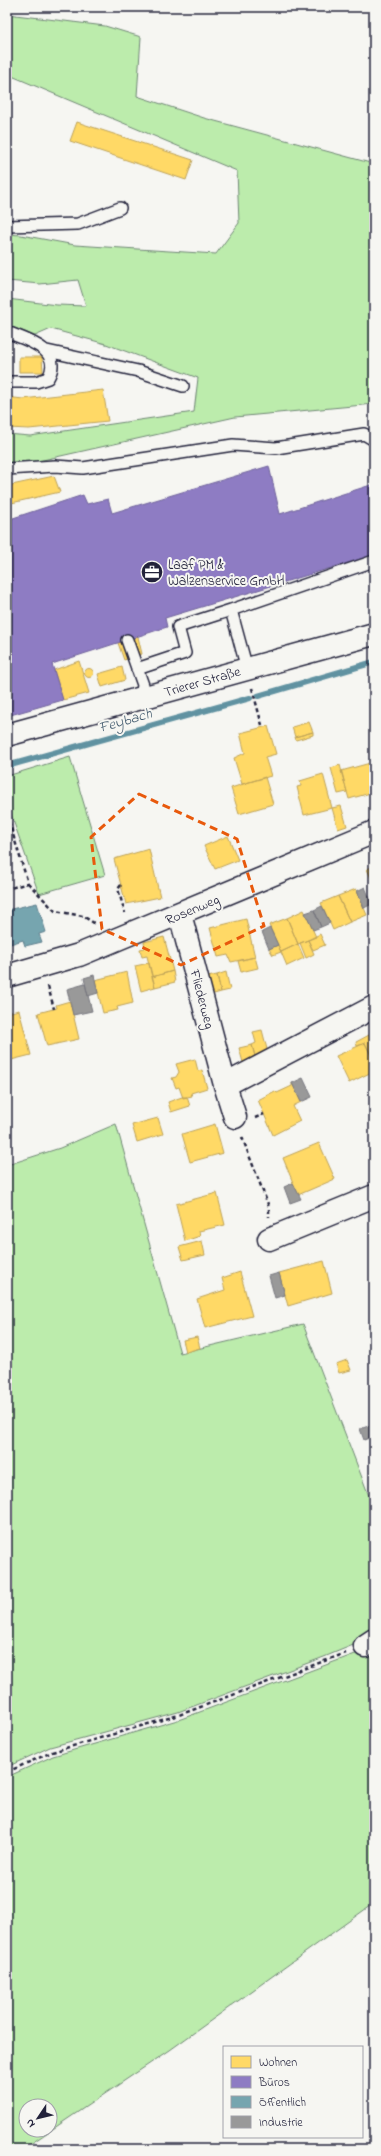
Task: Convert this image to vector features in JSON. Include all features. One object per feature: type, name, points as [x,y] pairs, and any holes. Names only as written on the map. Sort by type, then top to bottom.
[{"type":"street","name":"Trierer Straße","points":[[7,735],[141,698],[249,678],[374,634]]},
{"type":"street","name":"Rosenweg","points":[[7,976],[79,956],[374,832]]},
{"type":"street","name":"Fliederweg","points":[[180,914],[225,1085],[235,1117]]},
{"type":"street","points":[[225,1085],[374,1007]]},
{"type":"street","points":[[269,1239],[374,1196]]},
{"type":"lane","points":[[7,226],[78,224],[120,208]]},
{"type":"lane","points":[[7,332],[34,343],[47,351],[138,371],[183,386]]},
{"type":"lane","points":[[7,382],[36,382],[48,378],[52,371],[53,362],[47,351]]},
{"type":"lane","points":[[7,469],[55,466],[83,468],[234,445],[276,448],[364,434],[374,440]]},
{"type":"lane","points":[[137,670],[186,653],[178,627],[374,561]]},
{"type":"lane","points":[[231,610],[249,678]]},
{"type":"lane","points":[[127,640],[143,685],[141,698]]},
{"type":"path","points":[[249,678],[262,725]]},
{"type":"path","points":[[7,815],[28,883],[55,911],[83,916],[94,922]]},
{"type":"path","points":[[7,841],[15,838]]},
{"type":"path","points":[[7,889],[28,883]]},
{"type":"path","points":[[121,885],[118,889],[126,918]]},
{"type":"path","points":[[46,982],[54,1009]]},
{"type":"path","points":[[235,1117],[269,1207]]},
{"type":"path","points":[[7,1772],[52,1752],[179,1715],[370,1643]]},
{"type":"highlighted area","points":[[139,794],[237,839],[264,926],[181,965],[102,929],[91,837]]},
{"type":"green space","points":[[7,14],[105,26],[141,37],[137,96],[204,118],[374,164],[374,404],[235,417],[7,468],[7,434],[30,436],[194,412],[198,378],[106,344],[51,329],[35,336],[7,325],[7,299],[57,305],[86,306],[78,280],[40,284],[7,281],[7,234],[21,235],[75,245],[216,254],[239,223],[237,171],[7,74]]},
{"type":"green space","points":[[70,757],[105,875],[39,894],[7,803],[7,776]]},
{"type":"green space","points":[[116,1124],[180,1353],[303,1324],[374,1509],[374,1635],[324,1657],[178,1712],[50,1747],[7,1767],[7,1165],[60,1148]]},
{"type":"green space","points":[[374,1647],[374,1903],[170,2050],[58,2125],[58,2098],[18,2098],[18,2138],[39,2138],[23,2149],[7,2149],[7,1777],[53,1756],[181,1719]]},
{"type":"building: Wohnen","points":[[77,122],[193,160],[186,180],[70,141]]},
{"type":"building: Wohnen","points":[[19,357],[42,357],[43,372],[19,372]]},
{"type":"building: Wohnen","points":[[103,390],[108,421],[29,429],[7,428],[7,397],[23,399]]},
{"type":"building: Wohnen","points":[[54,476],[60,492],[7,504],[7,486]]},
{"type":"building: Wohnen","points":[[138,637],[142,654],[124,660],[118,643]]},
{"type":"building: Wohnen","points":[[79,661],[89,693],[63,700],[54,670]]},
{"type":"building: Wohnen","points":[[122,667],[125,680],[102,687],[98,674]]},
{"type":"building: Wohnen","points":[[87,669],[91,669],[93,673],[91,677],[87,677],[85,675],[85,671]]},
{"type":"building: Wohnen","points":[[309,722],[313,732],[295,737],[292,727]]},
{"type":"building: Wohnen","points":[[268,726],[276,754],[265,757],[271,776],[242,784],[234,758],[245,753],[240,733]]},
{"type":"building: Wohnen","points":[[313,732],[313,735],[296,740],[295,737]]},
{"type":"building: Wohnen","points":[[374,762],[374,792],[349,799],[341,771]]},
{"type":"building: Wohnen","points":[[340,765],[347,792],[338,794],[331,768]]},
{"type":"building: Wohnen","points":[[323,774],[332,808],[304,815],[297,787],[301,786],[300,781]]},
{"type":"building: Wohnen","points":[[265,777],[273,804],[239,814],[231,788]]},
{"type":"building: Wohnen","points":[[341,806],[347,826],[338,829],[332,808]]},
{"type":"building: Wohnen","points":[[228,836],[238,860],[215,869],[204,846]]},
{"type":"building: Wohnen","points":[[149,849],[160,897],[126,904],[114,859]]},
{"type":"building: Wohnen","points":[[374,866],[374,885],[367,869]]},
{"type":"building: Wohnen","points":[[356,889],[367,915],[350,922],[338,896]]},
{"type":"building: Wohnen","points":[[338,896],[350,922],[333,930],[321,903]]},
{"type":"building: Wohnen","points":[[304,910],[316,937],[298,944],[287,918]]},
{"type":"building: Wohnen","points":[[287,918],[298,944],[281,952],[269,925]]},
{"type":"building: Wohnen","points":[[246,919],[255,957],[231,962],[228,955],[218,957],[210,928]]},
{"type":"building: Wohnen","points":[[320,934],[325,945],[313,950],[308,940]]},
{"type":"building: Wohnen","points":[[164,937],[173,971],[152,977],[147,956],[142,957],[140,949],[145,948],[144,942]]},
{"type":"building: Wohnen","points":[[308,940],[314,954],[306,958],[300,943]]},
{"type":"building: Wohnen","points":[[298,944],[304,958],[287,966],[281,952]]},
{"type":"building: Wohnen","points":[[278,945],[281,952],[273,955],[269,949]]},
{"type":"building: Wohnen","points":[[255,957],[258,968],[241,972],[238,961]]},
{"type":"building: Wohnen","points":[[149,963],[155,987],[141,991],[135,966]]},
{"type":"building: Wohnen","points":[[173,971],[175,982],[155,987],[152,977]]},
{"type":"building: Wohnen","points":[[127,972],[133,1003],[117,1007],[118,1010],[103,1013],[95,980]]},
{"type":"building: Wohnen","points":[[226,972],[230,990],[221,992],[217,975]]},
{"type":"building: Wohnen","points":[[217,975],[221,992],[207,996],[203,978]]},
{"type":"building: Wohnen","points":[[70,1001],[79,1039],[47,1046],[38,1013],[57,1008],[56,1005]]},
{"type":"building: Wohnen","points":[[19,1010],[31,1055],[7,1061],[7,1013]]},
{"type":"building: Wohnen","points":[[262,1030],[268,1053],[256,1060],[252,1045],[256,1043],[253,1032]]},
{"type":"building: Wohnen","points":[[371,1034],[374,1040],[374,1061],[365,1043],[357,1046],[356,1042]]},
{"type":"building: Wohnen","points":[[365,1043],[374,1061],[374,1071],[349,1083],[336,1056]]},
{"type":"building: Wohnen","points":[[252,1045],[256,1060],[244,1066],[239,1048]]},
{"type":"building: Wohnen","points":[[195,1059],[198,1071],[202,1070],[207,1088],[191,1093],[192,1096],[183,1098],[179,1087],[176,1088],[172,1078],[176,1077],[179,1072],[176,1064]]},
{"type":"building: Wohnen","points":[[292,1083],[301,1102],[293,1106],[300,1121],[273,1135],[258,1100],[275,1091],[277,1093],[292,1086]]},
{"type":"building: Wohnen","points":[[182,1097],[187,1097],[190,1106],[171,1112],[168,1102]]},
{"type":"building: Wohnen","points":[[158,1118],[163,1134],[137,1142],[132,1125]]},
{"type":"building: Wohnen","points":[[215,1124],[223,1153],[190,1162],[182,1134]]},
{"type":"building: Wohnen","points":[[319,1143],[335,1179],[298,1195],[283,1158]]},
{"type":"building: Wohnen","points":[[217,1193],[225,1225],[199,1231],[200,1236],[185,1241],[176,1204]]},
{"type":"building: Wohnen","points":[[202,1241],[205,1255],[183,1260],[179,1247]]},
{"type":"building: Wohnen","points":[[324,1261],[332,1293],[288,1306],[279,1273]]},
{"type":"building: Wohnen","points":[[240,1272],[252,1316],[205,1328],[197,1299],[225,1290],[222,1278]]},
{"type":"building: Wohnen","points":[[197,1337],[200,1348],[186,1352],[183,1340]]},
{"type":"building: Wohnen","points":[[347,1360],[351,1370],[339,1373],[336,1364]]},
{"type":"building: Büros","points":[[269,466],[280,514],[374,484],[374,555],[165,618],[167,627],[52,664],[63,700],[7,716],[7,520],[83,495],[87,504],[108,499],[112,513]]},
{"type":"building: Öffentlich","points":[[37,903],[46,932],[39,934],[42,942],[25,946],[23,940],[7,945],[7,910]]},
{"type":"building: Industrie","points":[[365,887],[372,904],[364,908],[357,891]]},
{"type":"building: Industrie","points":[[322,906],[330,923],[321,927],[314,910]]},
{"type":"building: Industrie","points":[[314,910],[321,927],[313,930],[305,913]]},
{"type":"building: Industrie","points":[[270,928],[278,945],[269,949],[262,932]]},
{"type":"building: Industrie","points":[[94,975],[98,993],[88,996],[84,978]]},
{"type":"building: Industrie","points":[[85,984],[92,1011],[73,1015],[67,989]]},
{"type":"building: Industrie","points":[[303,1078],[312,1097],[301,1102],[292,1083]]},
{"type":"building: Industrie","points":[[293,1183],[301,1199],[290,1203],[284,1187]]},
{"type":"building: Industrie","points":[[279,1273],[285,1295],[275,1298],[269,1276]]},
{"type":"building: Industrie","points":[[374,1424],[374,1436],[364,1440],[360,1429]]},
{"type":"waterway","name":"Feybach","points":[[258,696],[374,662]]},
{"type":"waterway","name":"Feybach","points":[[7,766],[250,698]]},
{"type":"place","name":"Laaf PM & Walzenservice GmbH","points":[[152,572]]}]
